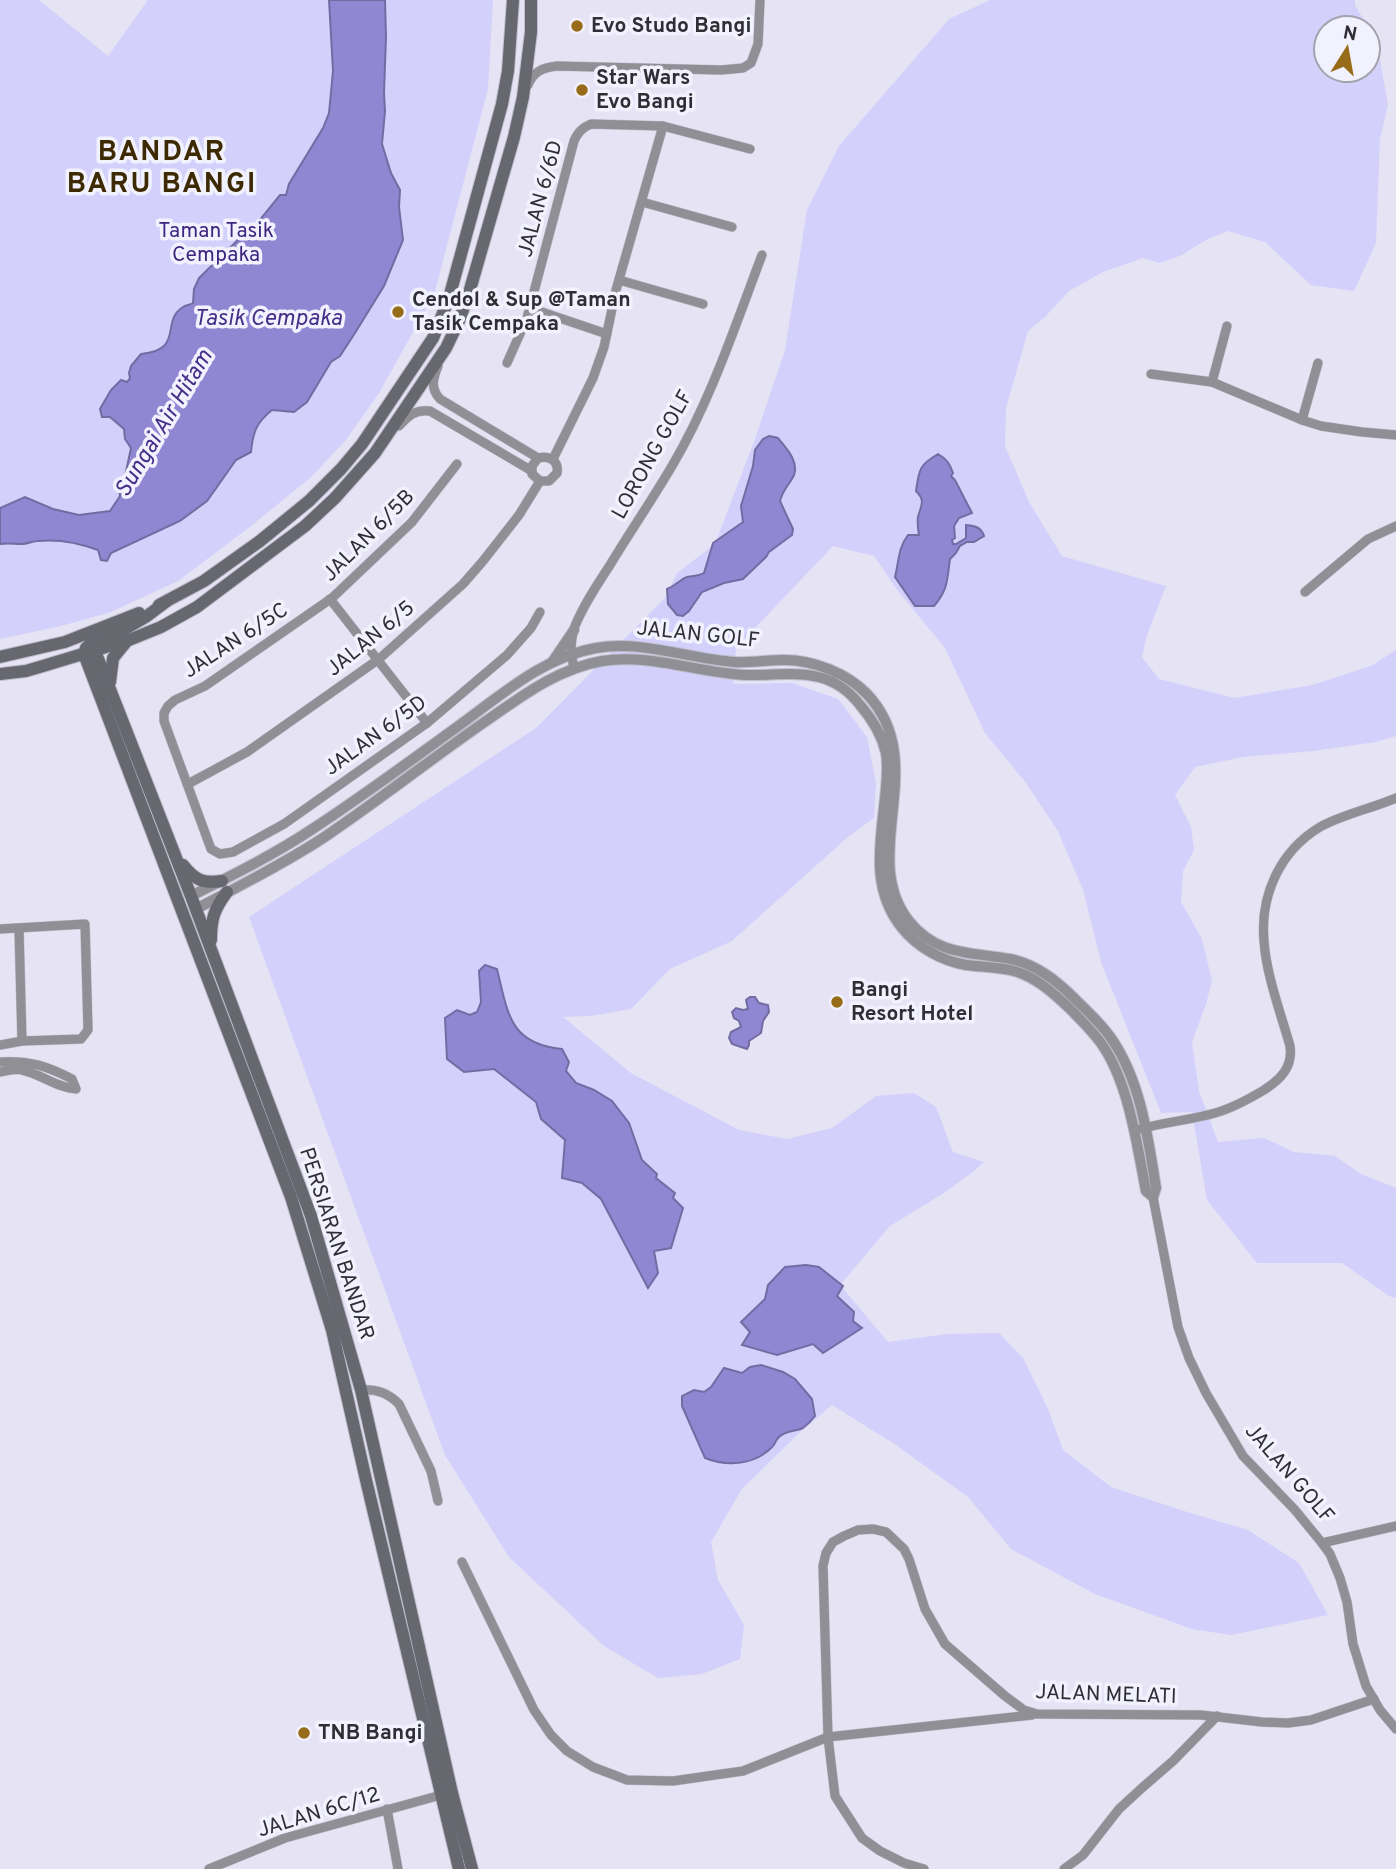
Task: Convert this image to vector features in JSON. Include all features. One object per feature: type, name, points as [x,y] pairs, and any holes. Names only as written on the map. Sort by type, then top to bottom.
[{"type":"main road","points":[[0,660],[102,629],[167,601],[204,581],[260,541],[309,501],[362,444],[433,338],[449,298],[502,104],[508,71],[513,0]]},
{"type":"main road","points":[[0,674],[26,671],[129,640],[162,627],[197,607],[305,526],[375,453],[446,348],[469,293],[523,97],[531,32],[531,0]]},
{"type":"main road","points":[[89,650],[97,640],[125,629],[167,601]]},
{"type":"main road","points":[[110,685],[113,658],[129,640]]},
{"type":"main road","points":[[0,660],[32,659],[76,646],[89,650]]},
{"type":"main road","name":"PERSIARAN BANDAR","points":[[89,650],[110,685],[311,1216],[361,1390],[452,1793],[472,1869]]},
{"type":"main road","name":"PERSIARAN BANDAR","points":[[89,650],[101,696],[147,821],[291,1197],[332,1330],[459,1869]]},
{"type":"main road","points":[[43,666],[71,666],[79,669],[101,696]]},
{"type":"main road","points":[[147,821],[165,850],[183,897],[192,903],[191,916],[206,958],[210,987]]},
{"type":"main road","points":[[176,857],[198,880],[225,887],[216,905],[211,927],[211,950]]},
{"type":"street","points":[[523,97],[534,74],[541,69],[557,66],[743,68],[751,63],[758,44],[760,0]]},
{"type":"street","name":"JALAN 6/6D","points":[[507,363],[530,308],[573,141],[583,127],[591,124],[663,126],[750,149]]},
{"type":"street","points":[[553,459],[593,378],[663,126]]},
{"type":"street","points":[[642,202],[732,227]]},
{"type":"street","name":"LORONG GOLF","points":[[574,668],[571,654],[575,627],[595,588],[686,441],[719,368],[762,255]]},
{"type":"street","points":[[619,280],[703,304]]},
{"type":"street","points":[[530,308],[607,334]]},
{"type":"street","points":[[1212,382],[1227,326]]},
{"type":"street","points":[[446,348],[433,380],[435,394],[538,458]]},
{"type":"street","points":[[1302,421],[1318,363]]},
{"type":"street","points":[[1151,374],[1212,382],[1302,421],[1341,430],[1396,435]]},
{"type":"street","points":[[375,453],[410,415],[422,410],[430,411],[532,471]]},
{"type":"street","points":[[544,456],[553,459],[558,468],[555,477],[549,481],[535,478],[532,466],[538,458],[544,456]]},
{"type":"street","name":"JALAN 6/5B","points":[[330,599],[412,522],[457,464]]},
{"type":"street","name":"JALAN 6/5","points":[[188,784],[247,752],[379,659],[470,576],[519,515],[540,481]]},
{"type":"street","points":[[1305,592],[1368,539],[1396,526]]},
{"type":"street","points":[[330,599],[427,723]]},
{"type":"street","name":"JALAN 6/5C","points":[[188,784],[164,721],[168,705],[205,686],[330,599]]},
{"type":"street","name":"JALAN 6/5D","points":[[188,784],[211,849],[220,854],[233,852],[284,824],[427,723],[507,655],[531,628],[540,612]]},
{"type":"street","points":[[575,627],[579,638],[594,649]]},
{"type":"street","points":[[551,663],[575,627]]},
{"type":"street","name":"JALAN GOLF","points":[[225,887],[315,828],[515,686],[551,663],[571,654],[629,646],[736,662],[787,660],[830,670],[855,684],[866,694],[881,712],[889,728],[894,745],[896,776],[889,865],[895,896],[908,920],[929,940],[952,951],[1009,959],[1043,972],[1099,1022],[1114,1042],[1146,1191],[1153,1197]]},
{"type":"street","name":"JALAN GOLF","points":[[192,903],[274,868],[323,837],[532,689],[574,668],[599,661],[622,659],[729,674],[798,673],[823,678],[845,690],[871,718],[883,743],[887,770],[878,867],[890,911],[900,925],[912,939],[944,958],[961,964],[1012,970],[1038,982],[1095,1035],[1117,1059],[1133,1083],[1146,1127],[1156,1188],[1153,1197],[1178,1327],[1189,1358],[1243,1456],[1295,1510],[1322,1543],[1340,1578],[1358,1665],[1366,1686],[1380,1710],[1396,1729]]},
{"type":"street","points":[[1134,1130],[1216,1113],[1238,1105],[1269,1086],[1287,1069],[1291,1055],[1290,1046],[1264,943],[1265,904],[1272,883],[1297,844],[1322,826],[1396,799]]},
{"type":"street","points":[[315,828],[323,837]]},
{"type":"street","points":[[0,929],[85,924],[88,1030],[81,1039],[22,1041],[0,1045]]},
{"type":"street","points":[[19,929],[22,1041]]},
{"type":"street","points":[[0,1062],[42,1065],[72,1079],[76,1089],[66,1088],[20,1069],[0,1072]]},
{"type":"street","points":[[361,1390],[380,1391],[400,1405],[431,1471],[438,1501]]},
{"type":"street","points":[[1322,1543],[1396,1527]]},
{"type":"street","name":"JALAN MELATI","points":[[924,1869],[880,1851],[862,1838],[835,1796],[828,1737],[824,1566],[826,1553],[833,1542],[858,1530],[886,1532],[904,1549],[925,1609],[945,1644],[1024,1710],[1037,1714],[1217,1716],[1288,1723],[1311,1720],[1374,1699]]},
{"type":"street","points":[[462,1562],[534,1710],[551,1735],[567,1752],[593,1767],[627,1780],[673,1781],[743,1772],[828,1737],[1037,1714]]},
{"type":"street","points":[[1064,1869],[1083,1856],[1119,1809],[1173,1761],[1217,1716]]},
{"type":"street","name":"JALAN 6C/12","points":[[209,1869],[285,1838],[441,1795]]},
{"type":"street","points":[[387,1809],[398,1869]]},
{"type":"green space","name":"Taman Tasik Cempaka","points":[[0,0],[39,0],[108,56],[148,0],[493,0],[488,89],[434,295],[379,393],[346,440],[310,478],[178,581],[111,612],[0,639]]},
{"type":"green space","points":[[990,0],[1355,0],[1360,14],[1312,14],[1312,84],[1382,84],[1382,71],[1388,105],[1380,139],[1376,243],[1354,291],[1311,285],[1265,242],[1228,231],[1206,240],[1182,255],[1160,263],[1143,258],[1103,272],[1069,291],[1028,331],[1006,408],[1005,446],[1029,502],[1062,556],[1166,586],[1147,635],[1142,657],[1159,679],[1234,698],[1312,685],[1371,666],[1396,650],[1396,736],[1376,742],[1243,757],[1195,767],[1175,795],[1191,827],[1194,850],[1183,871],[1181,902],[1202,939],[1212,981],[1192,1042],[1199,1091],[1218,1142],[1264,1138],[1294,1152],[1335,1156],[1361,1174],[1396,1188],[1396,1298],[1389,1296],[1342,1263],[1257,1263],[1207,1200],[1192,1112],[1161,1113],[1101,962],[1083,890],[1058,831],[1026,783],[985,733],[945,648],[898,591],[874,556],[833,546],[736,648],[733,684],[792,683],[838,699],[867,737],[876,783],[874,818],[848,837],[732,941],[670,969],[631,1009],[590,1016],[563,1017],[631,1073],[739,1130],[787,1139],[832,1128],[876,1096],[914,1093],[936,1107],[953,1152],[984,1162],[944,1193],[890,1226],[840,1285],[888,1342],[947,1334],[999,1333],[1023,1358],[1048,1409],[1063,1450],[1111,1487],[1248,1530],[1299,1563],[1328,1615],[1231,1635],[1192,1629],[1095,1594],[1011,1549],[968,1497],[896,1445],[832,1405],[742,1489],[711,1542],[718,1580],[744,1625],[740,1659],[702,1674],[658,1678],[604,1646],[509,1557],[445,1455],[249,917],[536,728],[665,598],[677,573],[715,544],[785,350],[807,210],[839,146],[949,19]]},
{"type":"water","name":"Tasik Cempaka","points":[[329,0],[385,0],[385,111],[382,144],[391,173],[400,190],[403,240],[384,286],[340,356],[331,362],[307,402],[294,412],[272,410],[262,419],[256,428],[251,452],[236,460],[207,501],[180,521],[111,553],[107,561],[101,560],[98,550],[68,542],[0,544],[0,508],[25,497],[53,509],[79,515],[110,511],[120,496],[119,489],[125,476],[131,448],[125,439],[124,429],[110,417],[102,417],[100,409],[111,390],[121,380],[127,382],[130,378],[131,366],[141,354],[163,347],[168,341],[176,313],[193,303],[194,289],[199,278],[254,227],[280,195],[286,195],[289,184],[323,128],[329,113],[333,71]]},
{"type":"water","points":[[769,436],[778,438],[795,465],[794,475],[780,501],[793,529],[792,535],[769,552],[743,579],[702,592],[689,611],[683,616],[677,615],[668,604],[667,589],[689,576],[704,573],[713,543],[743,522],[741,506],[755,450],[763,439]]},
{"type":"water","points":[[938,454],[949,464],[953,473],[951,476],[972,513],[959,518],[954,526],[953,544],[966,538],[966,525],[977,528],[984,536],[960,546],[950,559],[944,590],[934,606],[915,606],[895,577],[905,540],[908,535],[919,535],[918,519],[922,500],[916,491],[919,473],[927,461]]},
{"type":"water","points":[[485,965],[497,969],[508,1012],[521,1033],[531,1041],[562,1049],[569,1062],[566,1071],[576,1083],[612,1101],[629,1123],[642,1160],[657,1174],[656,1178],[675,1193],[673,1198],[683,1208],[671,1248],[654,1251],[658,1273],[648,1288],[601,1199],[582,1183],[562,1178],[565,1140],[541,1119],[536,1102],[494,1069],[464,1072],[447,1059],[445,1018],[457,1010],[470,1015],[477,1012],[481,1002],[479,971]]},
{"type":"water","points":[[750,997],[768,1005],[769,1012],[763,1021],[761,1033],[749,1041],[747,1049],[732,1044],[729,1038],[731,1032],[741,1027],[732,1012],[736,1008],[748,1009],[746,1000]]},
{"type":"water","points":[[785,1267],[819,1267],[843,1286],[837,1296],[854,1312],[853,1321],[862,1328],[823,1353],[813,1344],[777,1355],[742,1345],[750,1332],[741,1322],[765,1299],[768,1285]]},
{"type":"water","points":[[761,1365],[795,1379],[812,1399],[815,1416],[803,1428],[778,1438],[773,1446],[757,1458],[740,1463],[722,1463],[705,1458],[682,1406],[682,1396],[694,1390],[704,1392],[711,1387],[724,1368],[742,1373],[750,1367]]},
{"type":"place","name":"Evo Studo Bangi","points":[[577,26]]},
{"type":"place","name":"Star Wars Evo Bangi","points":[[582,90]]},
{"type":"place","name":"Cendol & Sup @Taman Tasik Cempaka","points":[[398,312]]},
{"type":"place","name":"Bangi Resort Hotel","points":[[837,1002]]},
{"type":"place","name":"TNB Bangi","points":[[304,1733]]},
{"type":"district","name":"BANDAR BARU BANGI","points":[[162,169]]},
{"type":"water label","name":"Sungai Air Hitam","points":[[165,424]]}]
